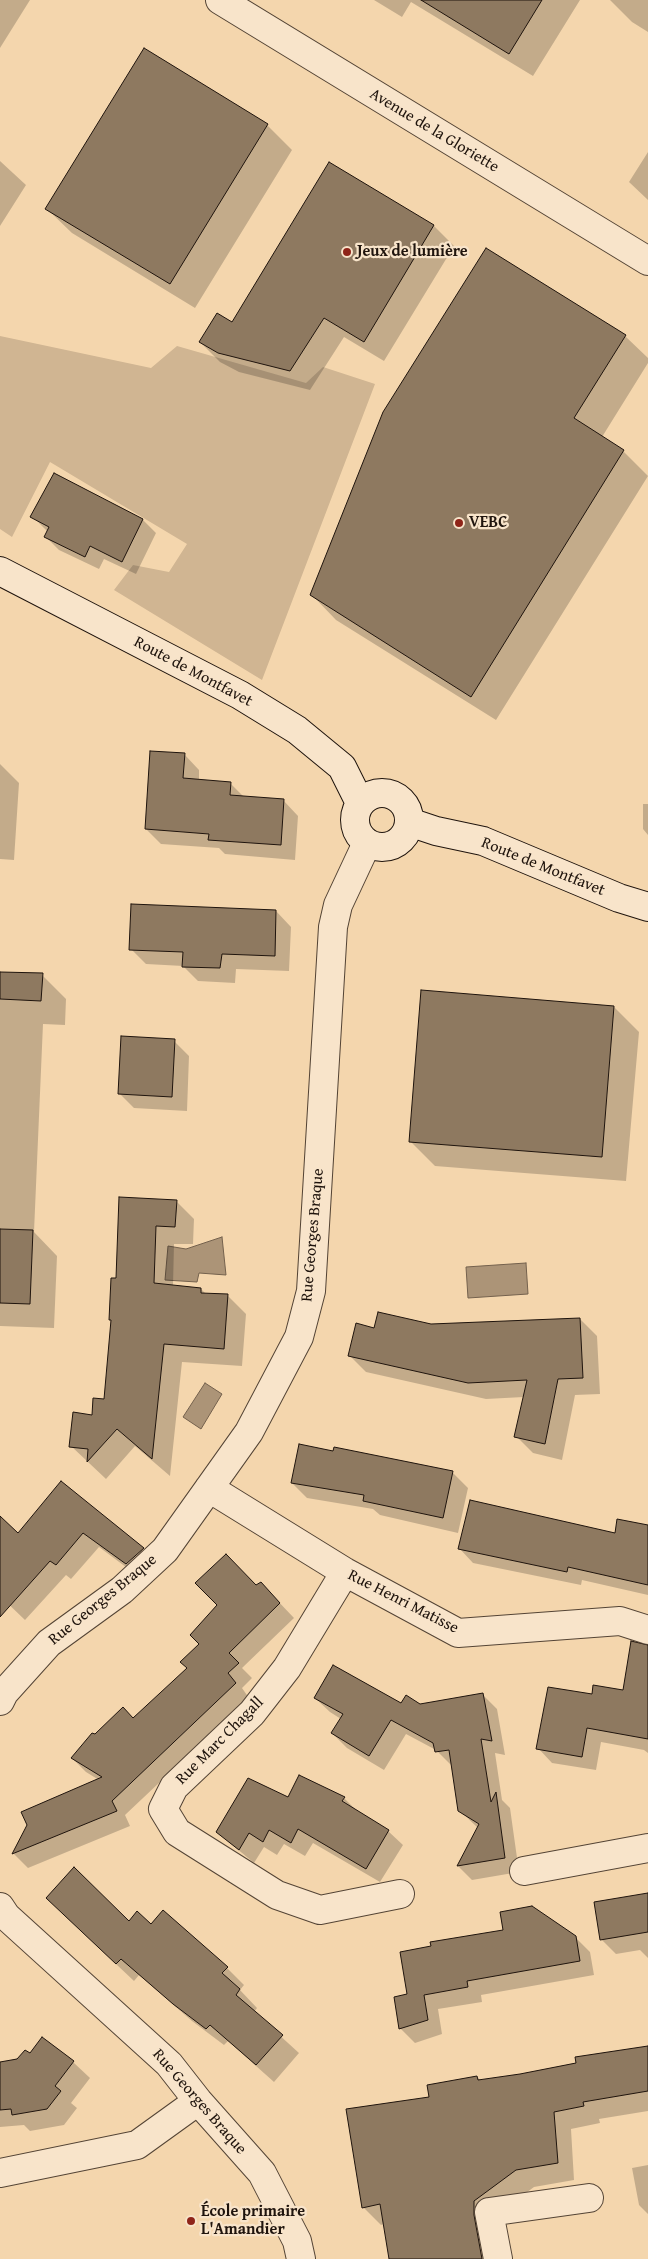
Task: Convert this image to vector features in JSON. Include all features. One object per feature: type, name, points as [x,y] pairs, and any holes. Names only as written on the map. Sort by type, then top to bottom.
[{"type":"street","name":"Avenue de la Gloriette","points":[[220,0],[648,262]]},
{"type":"street","name":"Route de Montfavet","points":[[0,572],[240,694],[297,730],[342,767],[360,803]]},
{"type":"street","points":[[375,793],[392,794],[405,806],[409,822],[401,839],[385,847],[367,843],[360,836],[354,820],[360,803],[375,793]]},
{"type":"street","name":"Route de Montfavet","points":[[409,822],[436,831],[483,840],[619,898],[648,907]]},
{"type":"street","name":"Rue Georges Braque","points":[[0,1701],[4,1693],[49,1643],[122,1590],[165,1550],[249,1432],[283,1371],[299,1337],[311,1291],[333,927],[338,905],[367,843]]},
{"type":"street","name":"Rue Henri Matisse","points":[[208,1488],[344,1572],[458,1633],[620,1620],[648,1630]]},
{"type":"street","name":"Rue Marc Chagall","points":[[344,1572],[282,1675],[252,1713],[174,1787],[163,1809],[177,1832],[286,1898],[320,1910],[400,1894]]},
{"type":"street","points":[[524,1871],[648,1848]]},
{"type":"street","name":"Rue Georges Braque","points":[[0,1907],[6,1916],[169,2064],[198,2101],[262,2173],[297,2241],[301,2259]]},
{"type":"street","points":[[0,2173],[137,2145],[198,2101]]},
{"type":"street","points":[[498,2259],[489,2212],[589,2198]]},
{"type":"shaded area","points":[[0,336],[151,368],[177,346],[306,383],[323,367],[375,384],[262,680],[114,590],[133,565],[169,572],[187,544],[50,462],[12,537],[0,529]]},
{"type":"shaded area","points":[[222,1237],[226,1275],[199,1273],[197,1282],[165,1280],[168,1246],[186,1249]]},
{"type":"shaded area","points":[[526,1263],[528,1294],[468,1298],[466,1267]]},
{"type":"shaded area","points":[[205,1383],[222,1394],[201,1429],[183,1417]]},
{"type":"building","points":[[421,0],[542,0],[509,54]]},
{"type":"building","points":[[144,48],[268,124],[170,284],[45,209]]},
{"type":"building","name":"Jeux de lumière","points":[[329,162],[434,225],[364,342],[324,318],[290,371],[218,353],[199,342],[217,313],[232,322]]},
{"type":"building","name":"VEBC","points":[[486,248],[626,335],[574,418],[624,450],[471,697],[310,595],[383,412]]},
{"type":"building","points":[[54,473],[143,519],[122,562],[90,546],[85,557],[44,537],[49,527],[30,517]]},
{"type":"building","points":[[150,751],[185,753],[183,778],[231,782],[230,795],[284,799],[281,845],[208,840],[209,834],[145,829]]},
{"type":"building","points":[[131,904],[276,910],[275,956],[222,954],[220,968],[182,967],[183,952],[129,950]]},
{"type":"building","points":[[0,972],[43,973],[41,1001],[0,999]]},
{"type":"building","points":[[421,990],[614,1006],[602,1157],[409,1142]]},
{"type":"building","points":[[121,1036],[175,1039],[172,1097],[118,1094]]},
{"type":"building","points":[[119,1197],[177,1200],[175,1227],[156,1226],[154,1283],[201,1288],[201,1293],[228,1294],[224,1349],[164,1344],[152,1459],[117,1429],[87,1462],[88,1449],[69,1447],[73,1412],[92,1415],[93,1398],[104,1399],[111,1320],[109,1320],[111,1278],[116,1278]]},
{"type":"building","points":[[0,1229],[33,1230],[30,1304],[0,1303]]},
{"type":"building","points":[[378,1312],[431,1324],[580,1318],[583,1378],[558,1379],[545,1444],[514,1437],[527,1380],[468,1383],[348,1356],[356,1323],[374,1328]]},
{"type":"building","points":[[299,1444],[333,1451],[334,1447],[453,1471],[443,1518],[363,1501],[364,1495],[291,1483]]},
{"type":"building","points":[[61,1481],[144,1548],[126,1564],[83,1533],[56,1565],[50,1561],[0,1617],[0,1516],[18,1533]]},
{"type":"building","points":[[470,1500],[615,1533],[617,1519],[648,1525],[648,1585],[568,1567],[567,1572],[458,1549]]},
{"type":"building","points":[[226,1554],[256,1585],[261,1582],[280,1603],[229,1653],[239,1663],[228,1673],[236,1683],[112,1801],[117,1811],[12,1854],[27,1825],[21,1812],[102,1777],[71,1758],[92,1733],[95,1734],[123,1707],[133,1718],[187,1668],[180,1662],[199,1644],[190,1635],[217,1605],[195,1583]]},
{"type":"building","points":[[631,1641],[648,1645],[648,1739],[587,1728],[582,1757],[536,1749],[548,1687],[592,1694],[593,1685],[623,1690]]},
{"type":"building","points":[[333,1665],[401,1703],[406,1695],[420,1704],[483,1693],[492,1741],[481,1739],[491,1802],[496,1792],[505,1858],[457,1866],[479,1824],[458,1811],[449,1750],[435,1752],[433,1743],[391,1720],[369,1756],[331,1733],[343,1714],[314,1698]]},
{"type":"building","points":[[299,1775],[345,1797],[342,1801],[389,1830],[366,1869],[298,1829],[291,1843],[269,1830],[263,1842],[249,1833],[239,1850],[216,1832],[248,1778],[288,1797]]},
{"type":"building","points":[[74,1867],[129,1921],[137,1911],[151,1924],[163,1910],[228,1967],[222,1973],[240,1989],[236,1995],[283,2035],[256,2065],[210,2025],[206,2029],[173,2004],[121,1959],[116,1964],[46,1898]]},
{"type":"building","points":[[648,1893],[648,1932],[600,1940],[594,1902]]},
{"type":"building","points":[[532,1906],[576,1936],[580,1961],[467,1981],[468,1987],[424,1995],[428,2020],[399,2029],[394,1997],[407,1994],[400,1952],[431,1946],[430,1942],[503,1930],[500,1912]]},
{"type":"building","points":[[42,2037],[74,2061],[55,2086],[61,2091],[47,2109],[12,2115],[11,2109],[0,2110],[0,2062],[17,2059],[25,2050],[30,2053]]},
{"type":"building","points":[[648,2046],[648,2091],[583,2102],[584,2106],[554,2112],[558,2163],[516,2170],[474,2201],[474,2215],[482,2259],[389,2259],[380,2204],[362,2208],[346,2109],[429,2097],[427,2085],[477,2076],[478,2080],[520,2074],[576,2063],[575,2057]]},
{"type":"place","name":"Jeux de lumière","points":[[347,252]]},
{"type":"place","name":"VEBC","points":[[459,523]]},
{"type":"place","name":"École primaire L'Amandier","points":[[191,2221]]}]
